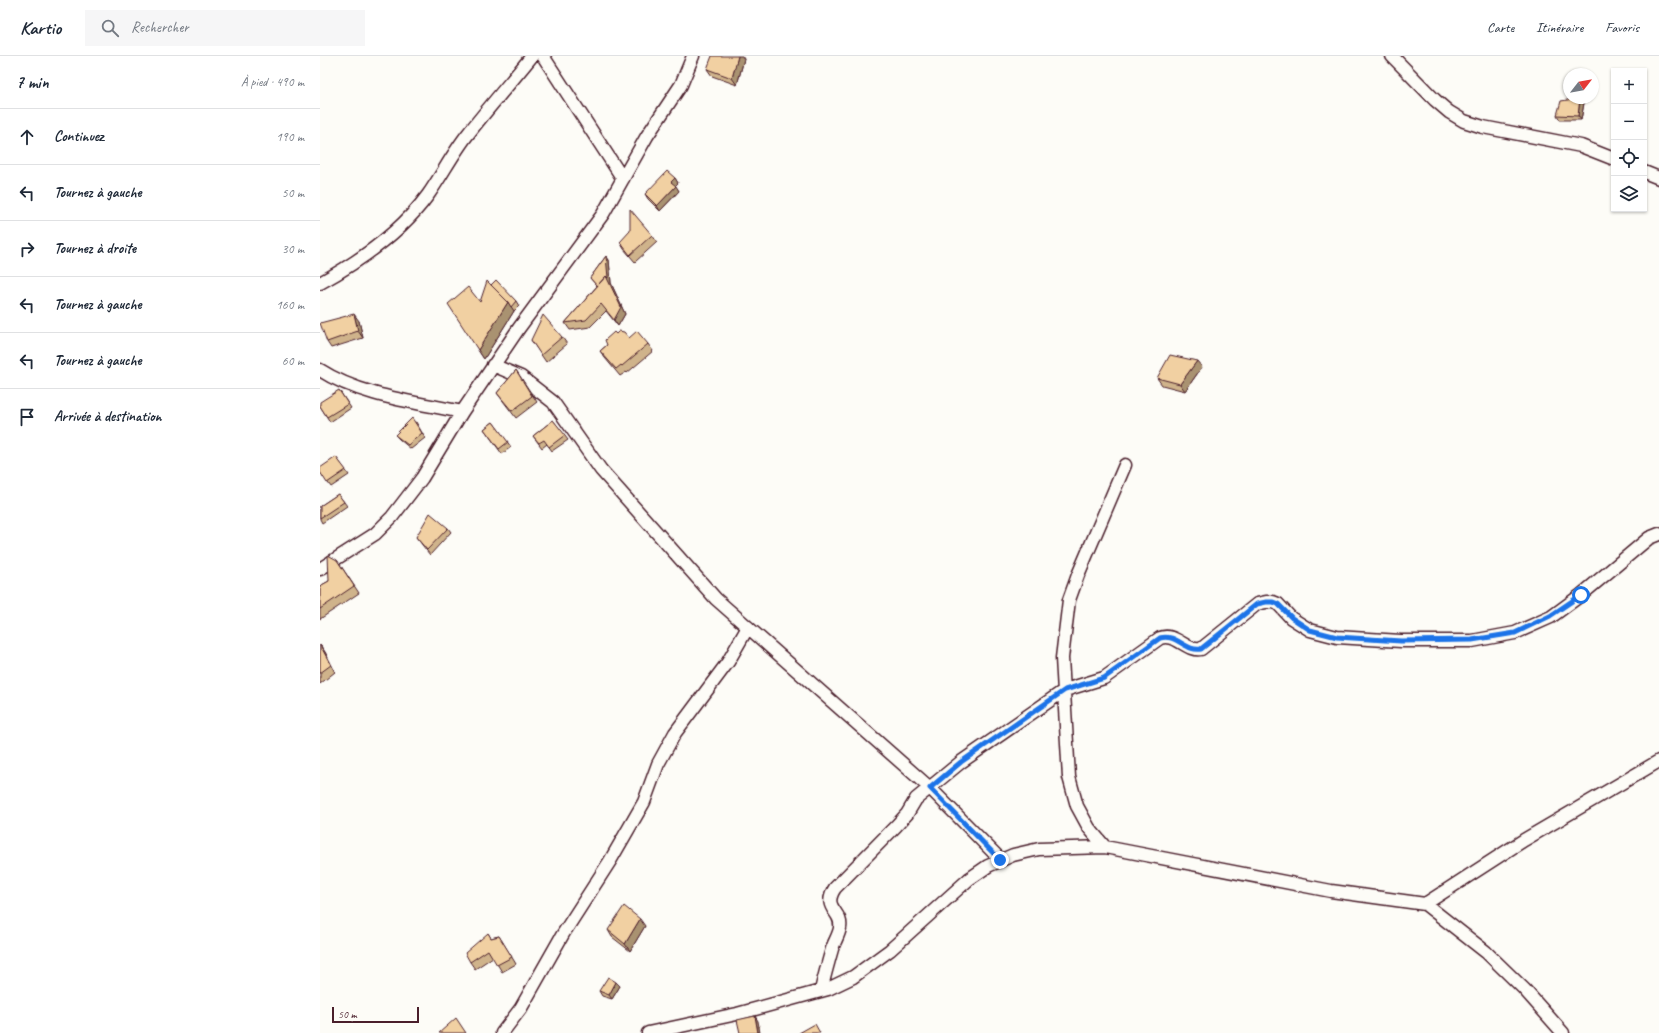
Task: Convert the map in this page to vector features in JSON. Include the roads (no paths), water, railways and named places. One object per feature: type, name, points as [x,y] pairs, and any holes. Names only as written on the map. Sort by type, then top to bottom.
[{"type":"street","points":[[320,283],[346,269],[399,228],[414,212],[428,195],[468,134],[532,56]]},
{"type":"street","points":[[543,56],[623,179]]},
{"type":"street","points":[[320,569],[375,534],[392,517],[422,478],[462,412],[493,365],[603,214],[647,136],[681,85],[693,56]]},
{"type":"street","points":[[1392,56],[1435,100],[1449,112],[1464,121],[1483,127],[1581,146],[1611,158]]},
{"type":"street","points":[[1647,173],[1659,178]]},
{"type":"street","points":[[493,365],[520,377],[553,402],[601,470],[716,599],[930,788],[1000,860]]},
{"type":"street","points":[[320,370],[329,376],[363,390],[462,412]]},
{"type":"street","points":[[1105,847],[1089,828],[1077,806],[1069,777],[1062,658],[1069,600],[1078,575],[1126,465]]},
{"type":"street","points":[[821,991],[832,947],[841,927],[830,903],[830,896],[847,875],[907,814],[916,799],[961,762],[1065,690],[1104,678],[1160,638],[1166,636],[1171,637],[1194,649],[1201,649],[1257,604],[1266,602],[1278,604],[1292,618],[1310,630],[1337,637],[1401,641],[1472,640],[1515,633],[1550,616],[1581,595],[1649,538],[1659,534]]},
{"type":"street","points":[[502,1033],[521,1008],[563,934],[614,854],[644,802],[658,764],[675,733],[728,662],[748,627]]},
{"type":"street","points":[[1424,904],[1524,840],[1659,761]]},
{"type":"street","points":[[648,1033],[737,1014],[821,991],[847,980],[890,950],[969,880],[988,866],[1000,860],[1013,855],[1039,849],[1105,847],[1324,889],[1424,904],[1486,952],[1524,989],[1563,1033]]}]
